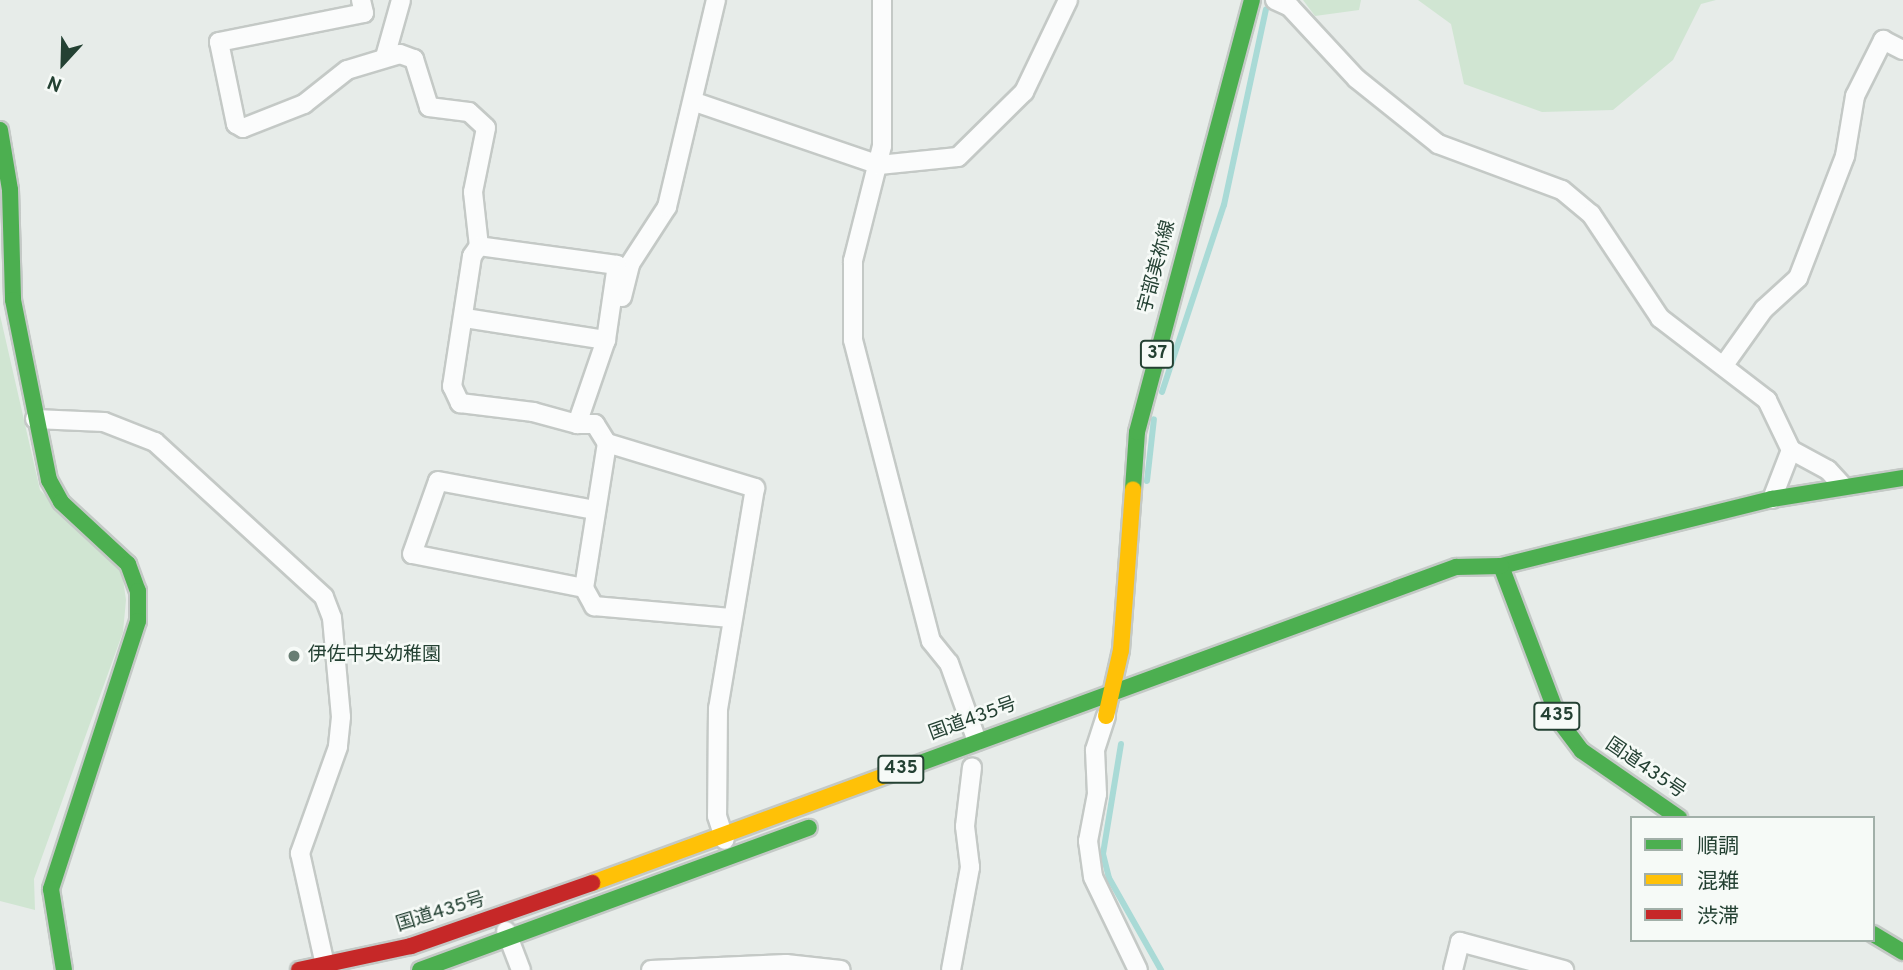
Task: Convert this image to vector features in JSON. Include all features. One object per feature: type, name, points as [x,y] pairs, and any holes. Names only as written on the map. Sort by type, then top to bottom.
[{"type":"main road","name":"宇部美祢線","points":[[1106,716],[1113,691],[1137,432],[1252,0]]},
{"type":"main road","points":[[0,130],[10,190],[13,300],[49,480],[61,502],[114,548],[138,591],[138,621],[51,889],[64,970]]},
{"type":"main road","points":[[1462,587],[1501,566],[1772,499],[1842,485],[1903,478]]},
{"type":"main road","name":"国道435号","points":[[299,970],[411,946],[500,917],[1455,567],[1501,566],[1560,722],[1614,777],[1676,816]]},
{"type":"main road","points":[[1082,725],[1218,674]]},
{"type":"main road","name":"435","points":[[947,776],[979,764]]},
{"type":"main road","points":[[420,970],[833,819]]},
{"type":"main road","points":[[1875,935],[1903,951]]},
{"type":"street","points":[[361,0],[364,13],[219,42],[236,124],[243,128],[304,104],[347,70],[385,58],[414,59],[429,107],[469,112],[486,128],[473,192],[479,246],[472,256],[465,318],[452,386],[460,403],[577,424],[594,424],[607,443],[755,488],[730,618],[718,708],[717,816],[732,857]]},
{"type":"street","points":[[385,58],[401,0]]},
{"type":"street","points":[[610,312],[620,304],[630,264],[667,207],[695,102],[716,0]]},
{"type":"street","points":[[882,0],[879,165],[853,261],[853,340],[931,641],[949,663],[977,741]]},
{"type":"street","points":[[695,102],[879,165],[958,157],[1024,92],[1068,0]]},
{"type":"street","points":[[1275,0],[1290,7],[1357,79],[1438,144],[1562,190],[1591,214],[1660,318],[1768,400],[1791,450],[1829,470],[1842,485]]},
{"type":"street","points":[[1724,365],[1764,309],[1798,278],[1845,156],[1855,96],[1883,40],[1903,50]]},
{"type":"street","points":[[479,246],[617,265],[606,340],[577,424]]},
{"type":"street","points":[[465,318],[606,340]]},
{"type":"street","points":[[35,419],[104,422],[144,435],[184,465],[324,597],[332,618],[340,727],[300,853],[325,965]]},
{"type":"street","points":[[607,443],[584,588],[594,606],[730,618]]},
{"type":"street","points":[[1772,499],[1791,450]]},
{"type":"street","points":[[584,588],[412,554],[438,481],[595,510]]},
{"type":"street","points":[[1106,716],[1095,750],[1097,794],[1088,841],[1093,877],[1138,970]]},
{"type":"street","points":[[951,970],[970,867],[965,826],[979,764]]},
{"type":"street","points":[[500,917],[521,970]]},
{"type":"street","points":[[1453,970],[1460,942],[1564,970]]},
{"type":"street","points":[[651,970],[707,967],[841,970]]},
{"type":"green space","points":[[1303,0],[1361,0],[1359,10],[1315,16]]},
{"type":"green space","points":[[1418,0],[1716,0],[1701,4],[1673,60],[1613,110],[1542,112],[1464,84],[1451,24]]},
{"type":"green space","points":[[0,315],[40,490],[122,572],[126,600],[123,632],[34,879],[35,910],[0,901]]},
{"type":"waterway","points":[[1162,392],[1224,205],[1266,9]]},
{"type":"waterway","points":[[1147,481],[1154,419]]},
{"type":"waterway","points":[[1121,744],[1103,854],[1109,878],[1161,970]]},
{"type":"traffic: fast","points":[[1133,489],[1137,432],[1252,0]]},
{"type":"traffic: fast","points":[[0,130],[10,190],[13,300],[49,480],[61,502],[128,564],[138,591],[138,621],[51,889],[64,970]]},
{"type":"traffic: fast","points":[[1501,566],[1772,499],[1903,478]]},
{"type":"traffic: fast","points":[[1501,566],[1560,722],[1582,751],[1676,816]]},
{"type":"traffic: fast","points":[[893,773],[1456,567],[1501,566]]},
{"type":"traffic: fast","points":[[420,970],[809,828]]},
{"type":"traffic: fast","points":[[1875,935],[1903,952]]},
{"type":"traffic: slow","points":[[1106,716],[1121,650],[1133,489]]},
{"type":"traffic: slow","points":[[592,883],[893,773]]},
{"type":"traffic: jam","points":[[299,970],[411,946],[592,883]]},
{"type":"place","name":"伊佐中央幼稚園","points":[[294,656]]}]
